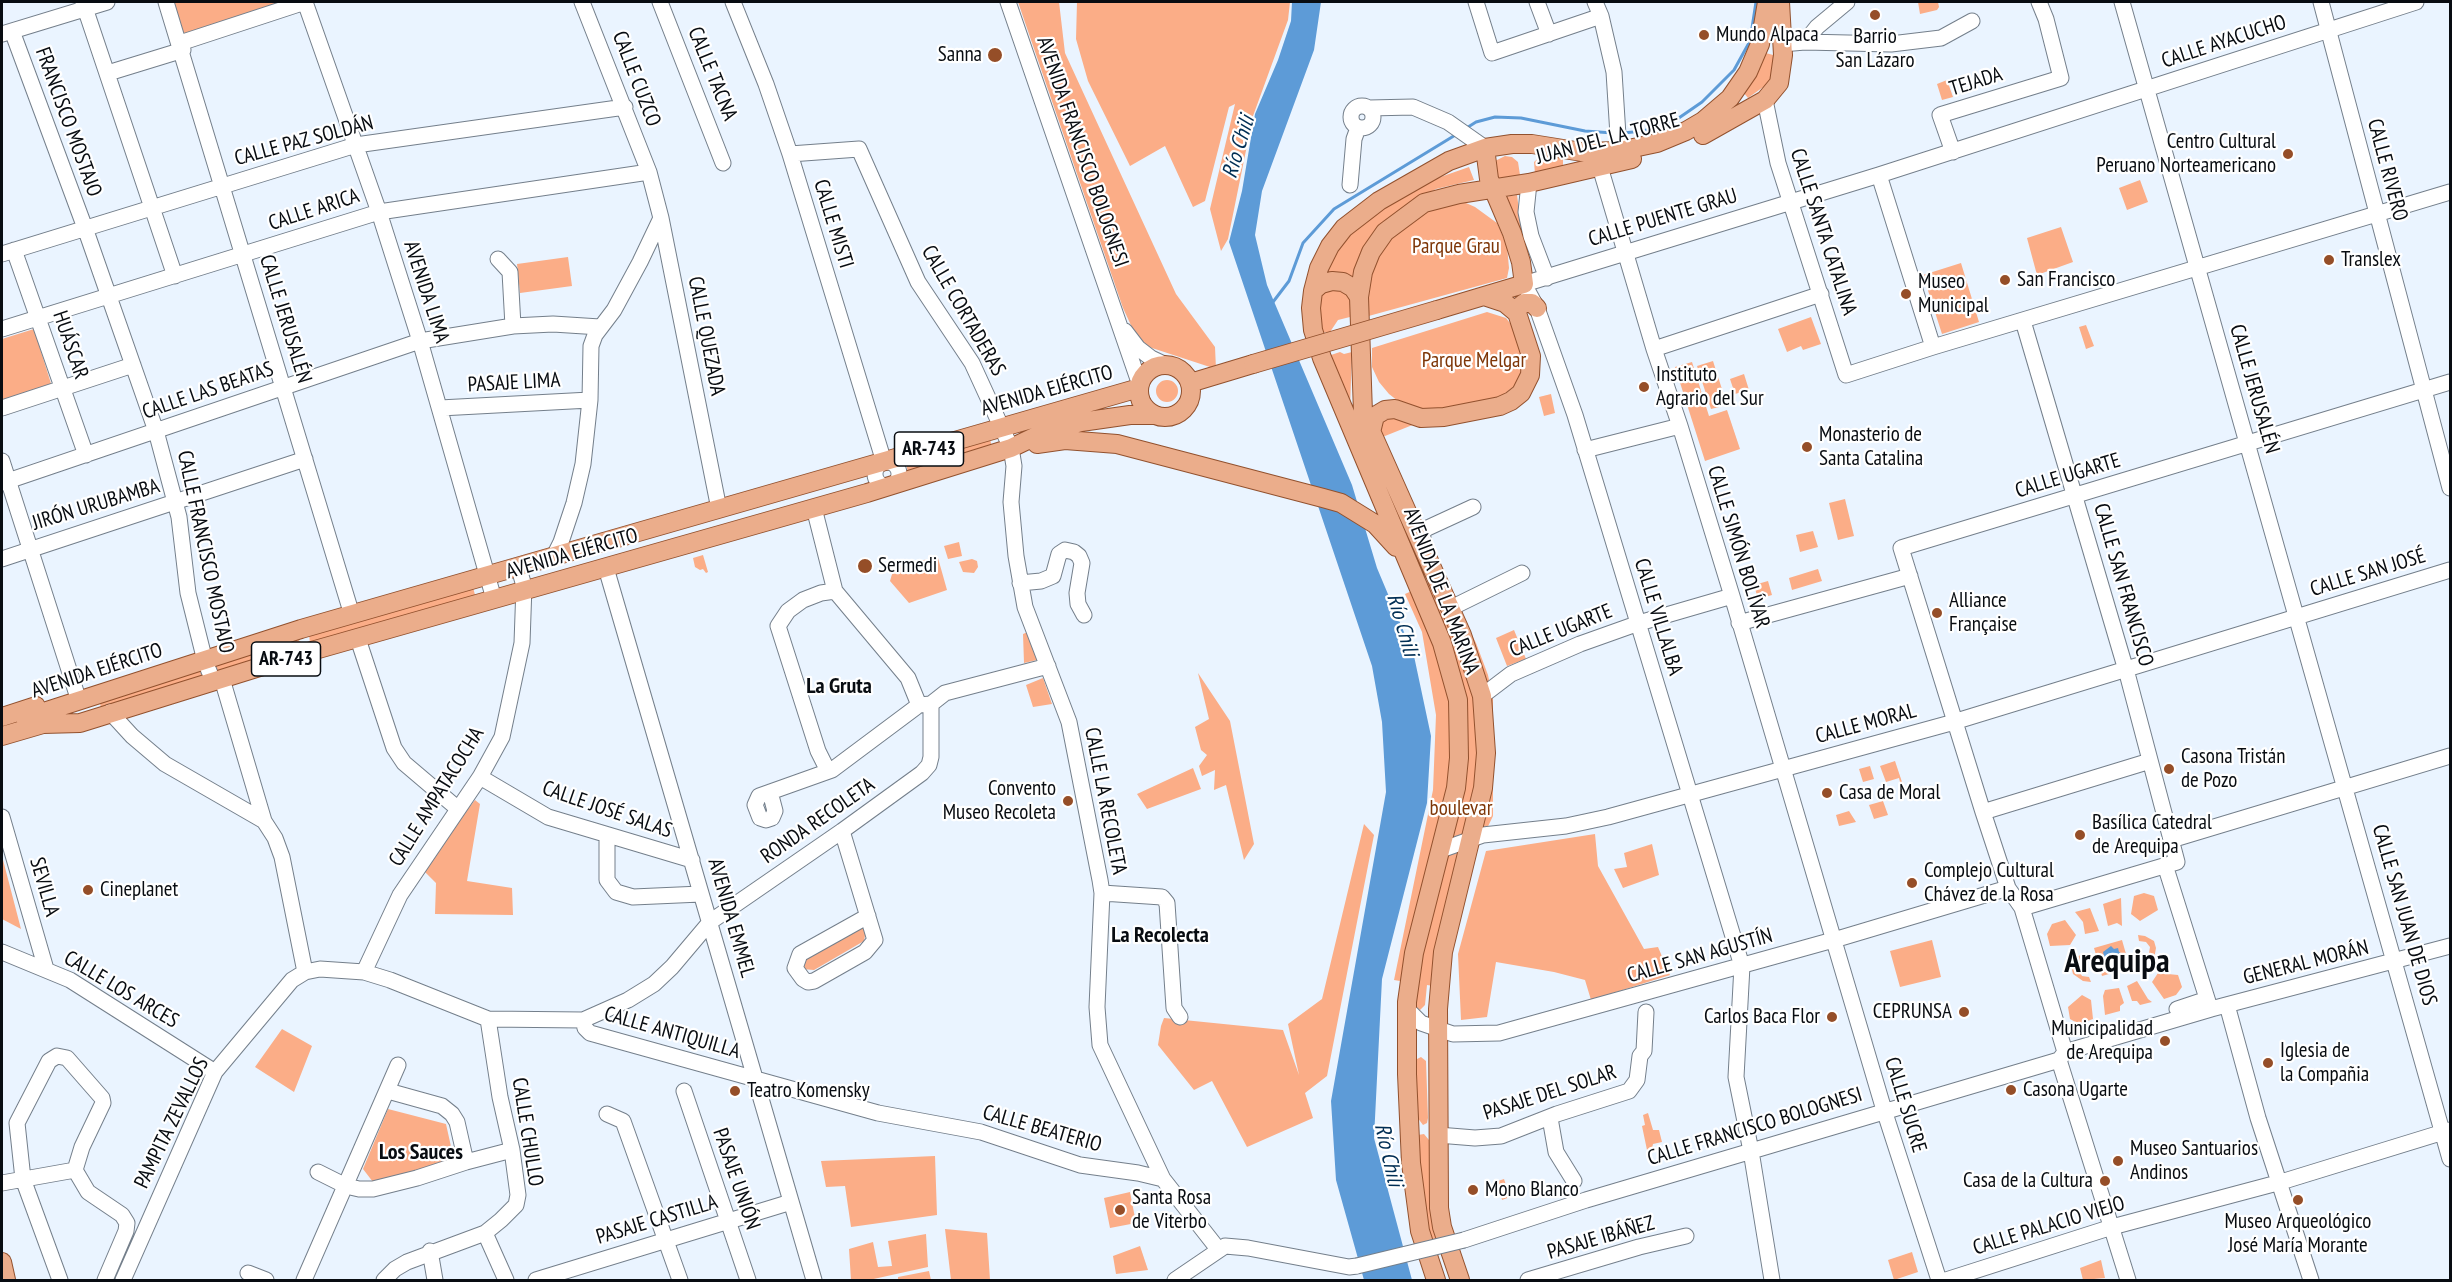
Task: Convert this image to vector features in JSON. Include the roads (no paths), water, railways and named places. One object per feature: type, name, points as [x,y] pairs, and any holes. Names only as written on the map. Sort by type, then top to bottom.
[{"type":"main road","name":"JUAN DEL LA TORRE","points":[[1512,144],[1532,144],[1582,152],[1619,141],[1658,148],[1703,121],[1735,91],[1760,44],[1773,10]]},
{"type":"main road","name":"JUAN DEL LA TORRE","points":[[1529,183],[1691,141],[1764,100],[1779,83],[1782,70],[1782,44],[1773,10]]},
{"type":"main road","points":[[1735,91],[1740,92],[1749,104],[1756,104],[1764,100]]},
{"type":"main road","points":[[1735,91],[1743,104],[1742,112]]},
{"type":"main road","name":"AVENIDA DE LA MARINA","points":[[1436,1281],[1420,1231],[1415,1202],[1408,1125],[1407,1009],[1414,953],[1451,808],[1459,758],[1458,700],[1442,643],[1322,358],[1313,330],[1313,291],[1319,268],[1330,246],[1344,228],[1360,214],[1434,169],[1485,148],[1512,144]]},
{"type":"main road","points":[[1485,148],[1486,169],[1519,255],[1524,284]]},
{"type":"main road","name":"AVENIDA DE LA MARINA","points":[[1460,1281],[1442,1227],[1439,1208],[1438,1030],[1443,952],[1479,812],[1486,753],[1482,696],[1473,664],[1450,608],[1363,413],[1359,297],[1363,272],[1371,252],[1385,232],[1424,203],[1459,194],[1529,183]]},
{"type":"main road","points":[[1459,194],[1480,199],[1495,207],[1507,220]]},
{"type":"main road","points":[[1313,291],[1322,284],[1332,281],[1343,282],[1353,288],[1359,297]]},
{"type":"main road","name":"CALLE PUENTE GRAU","points":[[1190,383],[1524,284]]},
{"type":"main road","points":[[1371,432],[1375,416],[1385,410],[1395,409],[1421,418],[1437,418],[1496,407],[1517,398],[1527,382],[1531,363],[1529,350],[1517,314],[1505,303],[1484,296]]},
{"type":"main road","points":[[1517,314],[1519,307],[1524,303],[1532,303],[1537,308]]},
{"type":"main road","points":[[1168,366],[1180,370],[1190,383]]},
{"type":"main road","name":"AR-743","points":[[1140,387],[1145,376],[1153,369],[1168,366]]},
{"type":"main road","name":"AR-743","points":[[1154,415],[1166,417],[1182,411],[1191,395],[1190,383]]},
{"type":"main road","points":[[1140,387],[1141,402],[1154,415]]},
{"type":"main road","name":"AVENIDA EJÉRCITO","points":[[2,725],[301,629],[1140,387]]},
{"type":"main road","name":"AVENIDA EJÉRCITO","points":[[2,736],[43,724],[80,723],[308,652],[890,486],[1011,448],[1034,437],[1081,422],[1130,415],[1154,415]]},
{"type":"main road","points":[[1011,448],[1065,440],[1117,444],[1341,503],[1375,524],[1400,551],[1411,570]]},
{"type":"main road","points":[[719,509],[724,510],[731,519],[731,525],[723,534]]},
{"type":"main road","points":[[301,629],[308,652]]},
{"type":"main road","points":[[2,717],[37,706],[49,711]]},
{"type":"main road","points":[[2,749],[80,723]]},
{"type":"main road","points":[[1451,808],[1463,818],[1474,816],[1479,812]]},
{"type":"main road","points":[[1407,1056],[1421,1052],[1431,1053],[1437,1059]]},
{"type":"main road","points":[[1408,1125],[1418,1131],[1438,1130]]},
{"type":"main road","points":[[2,1262],[6,1281]]},
{"type":"street","points":[[7,32],[85,5],[108,2]]},
{"type":"street","name":"CALLE JERUSALÉN","points":[[166,2],[352,615]]},
{"type":"street","points":[[108,73],[305,2]]},
{"type":"street","name":"AVENIDA LIMA","points":[[305,2],[379,212],[420,341],[494,599]]},
{"type":"street","name":"CALLE CUZCO","points":[[582,2],[649,172]]},
{"type":"street","name":"CALLE TACNA","points":[[660,2],[723,163]]},
{"type":"street","name":"CALLE MISTI","points":[[733,2],[766,84],[790,154],[884,462],[879,465],[875,476],[884,485],[890,486]]},
{"type":"street","name":"AVENIDA FRANCISCO BOLOGNESI","points":[[1008,2],[1140,387]]},
{"type":"street","points":[[1476,2],[1492,53],[1549,34],[1598,9],[1614,72],[1619,141]]},
{"type":"street","points":[[1537,2],[1549,34]]},
{"type":"street","points":[[1805,42],[1816,27],[1847,2]]},
{"type":"street","name":"TEJADA","points":[[1953,152],[1940,116],[2061,78],[2046,19],[2039,2]]},
{"type":"street","name":"CALLE JERUSALÉN","points":[[2122,2],[2345,788]]},
{"type":"street","name":"CALLE RIVERO","points":[[2320,2],[2451,488]]},
{"type":"street","name":"CALLE AYACUCHO","points":[[2147,89],[2416,2]]},
{"type":"street","points":[[85,5],[175,276]]},
{"type":"street","points":[[1782,44],[1805,42],[1901,43],[1941,38],[1972,21]]},
{"type":"street","name":"FRANCISCO MOSTAJO","points":[[7,32],[85,228]]},
{"type":"street","name":"CALLE PUENTE GRAU","points":[[1524,284],[1547,279],[1953,152],[2147,89]]},
{"type":"street","name":"CALLE SANTA CATALINA","points":[[1764,100],[1774,149],[1846,375],[1933,347]]},
{"type":"street","points":[[1350,185],[1354,139],[1358,128],[1351,120],[1352,112],[1362,106],[1369,108],[1413,107],[1452,124],[1485,148]]},
{"type":"street","name":"CALLE PAZ SOLDÁN","points":[[8,252],[356,145],[625,107]]},
{"type":"street","name":"CALLE CORTADERAS","points":[[790,154],[859,150],[918,282],[972,363],[1003,428]]},
{"type":"street","name":"CALLE SIMÓN BOLÍVAR","points":[[1600,166],[1833,940]]},
{"type":"street","name":"CALLE ARICA","points":[[2,329],[379,212],[649,172]]},
{"type":"street","name":"CALLE QUEZADA","points":[[649,172],[661,218],[719,509]]},
{"type":"street","points":[[1879,175],[1933,347],[2451,192]]},
{"type":"street","points":[[1529,183],[1526,212],[1531,236],[1547,279]]},
{"type":"street","points":[[554,556],[571,513],[583,464],[590,400],[591,346],[600,327],[620,300],[661,218]]},
{"type":"street","name":"CALLE FRANCISCO MOSTAJO","points":[[85,228],[156,431],[176,502],[188,593],[205,661],[218,680],[264,821],[275,838],[282,857],[305,972]]},
{"type":"street","name":"HUÁSCAR","points":[[8,252],[38,317],[86,455]]},
{"type":"street","points":[[498,260],[510,272],[513,326]]},
{"type":"street","name":"CALLE VILLALBA","points":[[1524,284],[1537,308],[1585,450],[1742,966]]},
{"type":"street","points":[[1654,349],[1821,294]]},
{"type":"street","name":"AVENIDA FRANCISCO BOLOGNESI","points":[[1117,317],[1138,348],[1168,366]]},
{"type":"street","name":"CALLE SAN FRANCISCO","points":[[2024,321],[2126,669],[2171,840],[2171,863],[2209,1004]]},
{"type":"street","name":"CALLE LAS BEATAS","points":[[5,482],[420,341],[513,326],[553,324],[600,327]]},
{"type":"street","points":[[2,408],[133,365]]},
{"type":"street","name":"CALLE UGARTE","points":[[1911,576],[1901,548],[2451,382]]},
{"type":"street","name":"PASAJE LIMA","points":[[440,408],[590,400]]},
{"type":"street","points":[[1585,450],[1680,426]]},
{"type":"street","name":"CALLE LA RECOLETA","points":[[1003,428],[1011,448],[1014,466],[1011,502],[1025,607],[1069,722],[1102,893],[1097,1007],[1100,1045],[1163,1179]]},
{"type":"street","name":"JIRÓN URUBAMBA","points":[[2,559],[29,548],[305,459]]},
{"type":"street","points":[[2,461],[5,482],[79,701]]},
{"type":"street","points":[[1430,561],[1421,531],[1473,507]]},
{"type":"street","points":[[814,508],[835,591],[908,678],[925,704]]},
{"type":"street","points":[[1020,583],[1041,581],[1053,576],[1059,554],[1065,550],[1074,552],[1082,563],[1077,593],[1078,604],[1084,615]]},
{"type":"street","name":"CALLE AMPATACOCHA","points":[[364,972],[400,895],[480,777],[502,737],[522,643],[524,591],[523,579],[516,568]]},
{"type":"street","name":"AVENIDA EMMEL","points":[[606,568],[814,1281]]},
{"type":"street","name":"CALLE SAN JOSÉ","points":[[2297,616],[2451,570]]},
{"type":"street","points":[[1450,608],[1522,573]]},
{"type":"street","points":[[1739,623],[1911,576],[1954,721],[2008,888],[2022,908],[2128,1281]]},
{"type":"street","points":[[832,770],[826,767],[818,752],[778,626],[788,611],[803,600],[821,593],[835,591]]},
{"type":"street","name":"CALLE UGARTE","points":[[1482,696],[1511,674],[1561,652],[1638,623],[1731,596]]},
{"type":"street","name":"CALLE MORAL","points":[[1441,850],[1472,838],[1593,821],[1954,721],[2297,616]]},
{"type":"street","points":[[358,639],[394,748],[404,763],[457,808]]},
{"type":"street","points":[[770,792],[832,770],[925,704],[945,693],[1048,666]]},
{"type":"street","name":"RONDA RECOLETA","points":[[583,1020],[628,1000],[654,984],[672,967],[710,922],[922,773],[929,765],[931,757],[925,704]]},
{"type":"street","points":[[110,712],[132,736],[165,764],[264,821]]},
{"type":"street","points":[[2171,840],[2451,756]]},
{"type":"street","points":[[1983,812],[2150,761]]},
{"type":"street","name":"CALLE JOSÉ SALAS","points":[[480,777],[548,817],[692,860]]},
{"type":"street","name":"CALLE SAN JUAN DE DIOS","points":[[2345,788],[2447,1132],[2451,1159]]},
{"type":"street","name":"SEVILLA","points":[[2,824],[46,969]]},
{"type":"street","points":[[842,831],[868,916],[875,940],[865,952],[814,981],[808,982],[803,979],[795,968],[800,954],[868,916]]},
{"type":"street","points":[[607,836],[607,880],[616,892],[633,897],[701,894]]},
{"type":"street","points":[[2022,908],[2171,863]]},
{"type":"street","name":"CALLE SAN AGUSTÍN","points":[[1407,1009],[1421,1023],[1453,1034],[1482,1034],[1522,1028],[2008,888]]},
{"type":"street","points":[[1102,893],[1162,897],[1167,903],[1174,1008],[1180,1017]]},
{"type":"street","name":"CALLE SUCRE","points":[[1833,940],[1939,1281]]},
{"type":"street","name":"GENERAL MORÁN","points":[[2209,1004],[2227,1005],[2451,946]]},
{"type":"street","name":"CALLE LOS ARCES","points":[[2,952],[70,980],[215,1072]]},
{"type":"street","points":[[1742,966],[1736,1077],[1751,1151],[1772,1281]]},
{"type":"street","name":"CALLE ANTIQUILLA","points":[[305,972],[320,969],[364,972],[488,1019],[583,1020],[585,1028],[590,1033],[755,1079]]},
{"type":"street","name":"PAMPITA ZEVALLOS","points":[[123,1281],[215,1072],[292,980],[305,972]]},
{"type":"street","name":"CALLE FRANCISCO BOLOGNESI","points":[[1351,1266],[1464,1240],[1586,1200],[1884,1110],[2209,1004]]},
{"type":"street","points":[[2227,1005],[2258,1118],[2281,1182],[2311,1281]]},
{"type":"street","name":"PASAJE DEL SOLAR","points":[[1438,1130],[1475,1138],[1496,1137],[1626,1092],[1635,1086],[1639,1073],[1640,1056],[1644,1051],[1646,1012]]},
{"type":"street","name":"CALLE CHULLO","points":[[384,1281],[395,1269],[430,1251],[485,1233],[516,1205],[518,1195],[512,1150],[500,1097],[488,1019]]},
{"type":"street","points":[[60,1281],[23,1179],[17,1123],[49,1061],[57,1056],[67,1058],[102,1098],[103,1103],[82,1147],[75,1170],[88,1192],[122,1215],[127,1223],[126,1231],[105,1281]]},
{"type":"street","points":[[304,1281],[398,1065]]},
{"type":"street","name":"CALLE BEATERIO","points":[[755,1079],[878,1113],[981,1132],[1080,1165],[1163,1179]]},
{"type":"street","points":[[388,1091],[442,1106],[452,1114],[457,1122],[466,1162]]},
{"type":"street","name":"PASAJE UNIÓN","points":[[684,1091],[748,1281]]},
{"type":"street","points":[[607,1114],[623,1121],[681,1281]]},
{"type":"street","points":[[1550,1118],[1555,1148],[1574,1181]]},
{"type":"street","name":"CALLE PALACIO VIEJO","points":[[1946,1281],[2112,1227],[2281,1182],[2447,1132]]},
{"type":"street","points":[[318,1172],[346,1185],[359,1189],[373,1189],[512,1150]]},
{"type":"street","points":[[2,1183],[75,1170]]},
{"type":"street","points":[[1163,1179],[1218,1249]]},
{"type":"street","name":"PASAJE CASTILLA","points":[[536,1281],[792,1202]]},
{"type":"street","points":[[485,1233],[506,1281]]},
{"type":"street","name":"PASAJE IBÁÑEZ","points":[[1528,1281],[1639,1246],[1686,1236]]},
{"type":"street","points":[[1175,1281],[1225,1246],[1351,1266],[1349,1281]]},
{"type":"street","points":[[430,1251],[435,1281]]},
{"type":"street","points":[[248,1273],[267,1281]]},
{"type":"water","points":[[1292,2],[1321,2],[1314,50],[1262,191],[1255,235],[1267,285],[1352,485],[1377,568],[1414,656],[1431,736],[1427,803],[1382,979],[1374,1138],[1412,1280],[1364,1280],[1336,1180],[1331,1101],[1386,792],[1382,722],[1372,666],[1229,242],[1242,191],[1255,114],[1278,60],[1291,21]]},
{"type":"water","points":[[2111,946],[2114,949],[2118,948],[2119,952],[2125,955],[2121,959],[2123,963],[2115,970],[2111,967],[2107,968],[2106,964],[2100,960],[2104,956],[2103,952]]},
{"type":"waterway","points":[[1623,133],[1643,131],[1673,122],[1702,102],[1734,70],[1750,41],[1756,2]]},
{"type":"waterway","points":[[1465,129],[1476,122],[1495,117],[1521,118],[1585,131],[1613,133]]},
{"type":"waterway","points":[[1273,302],[1289,281],[1303,243],[1334,209],[1457,134]]},
{"type":"place","name":"Barrio San Lázaro","points":[[1875,15]]},
{"type":"place","name":"Mundo Alpaca","points":[[1704,35]]},
{"type":"place","name":"Sanna","points":[[995,55]]},
{"type":"place","name":"Centro Cultural Peruano Norteamericano","points":[[2288,154]]},
{"type":"place","name":"Translex","points":[[2329,260]]},
{"type":"place","name":"San Francisco","points":[[2005,280]]},
{"type":"place","name":"Museo Municipal","points":[[1906,294]]},
{"type":"place","name":"Instituto Agrario del Sur","points":[[1644,387]]},
{"type":"place","name":"Monasterio de Santa Catalina","points":[[1807,447]]},
{"type":"place","name":"Sermedi","points":[[865,566]]},
{"type":"place","name":"Alliance Française","points":[[1937,613]]},
{"type":"place","name":"Casona Tristán de Pozo","points":[[2169,769]]},
{"type":"place","name":"Casa de Moral","points":[[1827,793]]},
{"type":"place","name":"Convento Museo Recoleta","points":[[1068,801]]},
{"type":"place","name":"Basílica Catedral de Arequipa","points":[[2080,835]]},
{"type":"place","name":"Complejo Cultural Chávez de la Rosa","points":[[1912,883]]},
{"type":"place","name":"Cineplanet","points":[[88,890]]},
{"type":"place","name":"CEPRUNSA","points":[[1964,1012]]},
{"type":"place","name":"Carlos Baca Flor","points":[[1832,1017]]},
{"type":"place","name":"Municipalidad de Arequipa","points":[[2165,1041]]},
{"type":"place","name":"Iglesia de la Compañia","points":[[2268,1063]]},
{"type":"place","name":"Casona Ugarte","points":[[2011,1090]]},
{"type":"place","name":"Teatro Komensky","points":[[735,1091]]},
{"type":"place","name":"Museo Santuarios Andinos","points":[[2118,1161]]},
{"type":"place","name":"Casa de la Cultura","points":[[2105,1181]]},
{"type":"place","name":"Mono Blanco","points":[[1473,1190]]},
{"type":"place","name":"Museo Arqueológico José María Morante","points":[[2298,1200]]},
{"type":"place","name":"Santa Rosa de Viterbo","points":[[1120,1210]]},
{"type":"district","name":"La Gruta","points":[[839,687]]},
{"type":"district","name":"La Recolecta","points":[[1160,936]]},
{"type":"district","name":"Arequipa","points":[[2117,963]]},
{"type":"district","name":"Los Sauces","points":[[421,1153]]},
{"type":"water label","name":"Río Chili","points":[[1239,147]]},
{"type":"water label","name":"Río Chili","points":[[1402,625]]},
{"type":"water label","name":"Río Chili","points":[[1388,1155]]},
{"type":"park label","name":"Parque Grau","points":[[1456,247]]},
{"type":"park label","name":"Parque Melgar","points":[[1474,361]]},
{"type":"park label","name":"boulevar","points":[[1461,809]]}]
